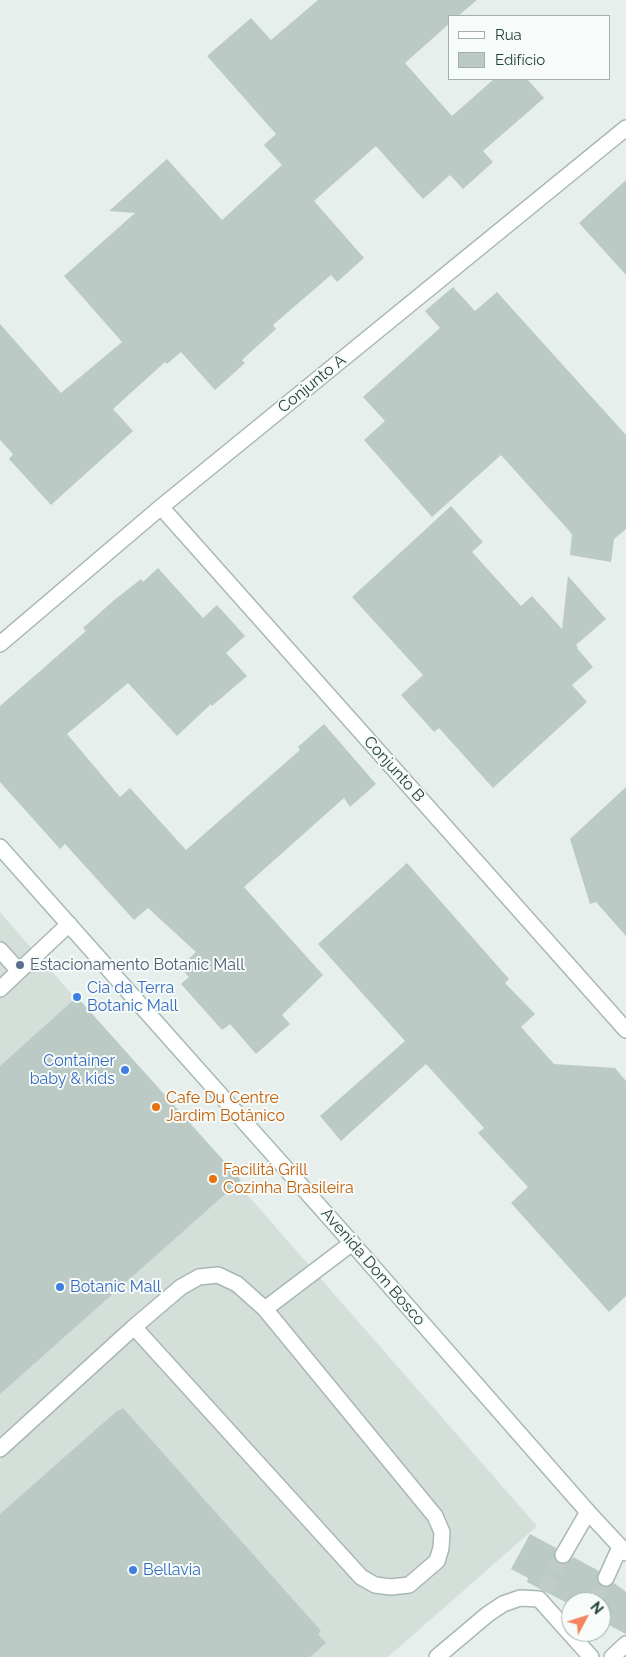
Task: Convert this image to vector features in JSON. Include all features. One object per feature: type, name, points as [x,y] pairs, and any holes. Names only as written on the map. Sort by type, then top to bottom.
[{"type":"street","name":"Conjunto A","points":[[0,644],[162,507],[626,128]]},
{"type":"street","name":"Conjunto B","points":[[162,507],[626,1030]]},
{"type":"street","name":"Avenida Dom Bosco","points":[[0,847],[623,1550]]},
{"type":"street","points":[[0,989],[69,924]]},
{"type":"street","points":[[0,950],[19,971]]},
{"type":"street","points":[[265,1309],[352,1243]]},
{"type":"street","points":[[0,1450],[134,1327],[181,1287],[199,1277],[218,1275],[237,1284],[265,1309],[436,1516],[442,1532],[441,1548],[437,1561],[409,1585],[391,1587],[375,1585],[360,1577],[134,1327]]},
{"type":"street","points":[[563,1556],[588,1512]]},
{"type":"street","points":[[606,1578],[623,1550]]},
{"type":"street","points":[[437,1657],[488,1614],[503,1604],[520,1598],[541,1595],[561,1617]]},
{"type":"street","points":[[582,1642],[591,1657]]},
{"type":"street","points":[[612,1657],[626,1644]]},
{"type":"shaded area","points":[[0,912],[537,1526],[388,1657],[51,1657],[0,1598]]},
{"type":"building","points":[[318,0],[477,0],[459,15],[448,15],[448,25],[405,63],[452,116],[493,80],[528,80],[544,98],[483,151],[493,162],[463,189],[450,175],[423,199],[376,146],[314,201],[364,258],[337,282],[331,275],[273,325],[276,329],[242,360],[245,363],[215,390],[181,352],[167,364],[165,362],[113,409],[133,431],[51,505],[9,459],[13,454],[0,440],[0,324],[61,393],[122,342],[64,276],[135,213],[109,211],[167,159],[222,220],[282,165],[264,145],[276,134],[207,56],[251,18],[271,40]]},
{"type":"building","points":[[626,180],[626,275],[579,223]]},
{"type":"building","points":[[453,287],[475,311],[497,292],[626,435],[626,529],[614,539],[611,562],[570,555],[572,534],[501,455],[432,517],[364,440],[385,421],[363,397],[440,328],[425,311]]},
{"type":"building","points":[[451,506],[483,542],[472,552],[521,606],[532,596],[562,629],[568,576],[606,619],[576,645],[593,667],[572,685],[587,702],[493,788],[439,728],[434,732],[401,695],[423,675],[352,597]]},
{"type":"building","points":[[158,568],[203,618],[217,605],[245,636],[226,653],[247,676],[212,706],[211,704],[177,736],[128,683],[67,734],[120,797],[130,788],[186,850],[300,750],[298,747],[324,724],[376,784],[350,807],[344,798],[244,887],[323,975],[282,1015],[290,1024],[256,1054],[230,1024],[222,1030],[181,984],[189,977],[180,967],[196,952],[148,908],[134,920],[65,844],[60,849],[0,782],[0,706],[86,631],[83,628],[113,601],[141,579],[143,582]]},
{"type":"building","points":[[626,787],[626,936],[596,902],[590,904],[570,839]]},
{"type":"building","points":[[407,863],[509,979],[505,983],[535,1014],[521,1027],[554,1064],[615,1068],[626,1081],[626,1296],[609,1312],[511,1203],[528,1187],[478,1133],[484,1128],[426,1064],[341,1141],[320,1116],[405,1041],[318,944]]},
{"type":"building","name":"Botanic Mall","points":[[77,997],[241,1180],[0,1394],[0,1066]]},
{"type":"building","name":"Bellavia","points":[[123,1408],[321,1631],[318,1634],[326,1643],[310,1657],[0,1657],[0,1514],[118,1410]]},
{"type":"building","points":[[530,1534],[556,1548],[554,1555],[558,1563],[567,1563],[573,1557],[599,1571],[597,1579],[602,1586],[607,1587],[614,1583],[626,1592],[626,1634],[611,1626],[611,1592],[561,1592],[561,1600],[527,1582],[528,1578],[511,1569]]},
{"type":"tunnel","points":[[544,1591],[563,1555]]},
{"type":"tunnel","points":[[599,1592],[606,1578]]},
{"type":"place","name":"Estacionamento Botanic Mall","points":[[20,965]]},
{"type":"place","name":"Cia da Terra Botanic Mall","points":[[77,997]]},
{"type":"place","name":"Container baby & kids","points":[[125,1070]]},
{"type":"place","name":"Cafe Du Centre Jardim Botânico","points":[[156,1107]]},
{"type":"place","name":"Facilitá Grill Cozinha Brasileira","points":[[213,1179]]},
{"type":"place","name":"Botanic Mall","points":[[60,1287]]},
{"type":"place","name":"Bellavia","points":[[133,1570]]}]
